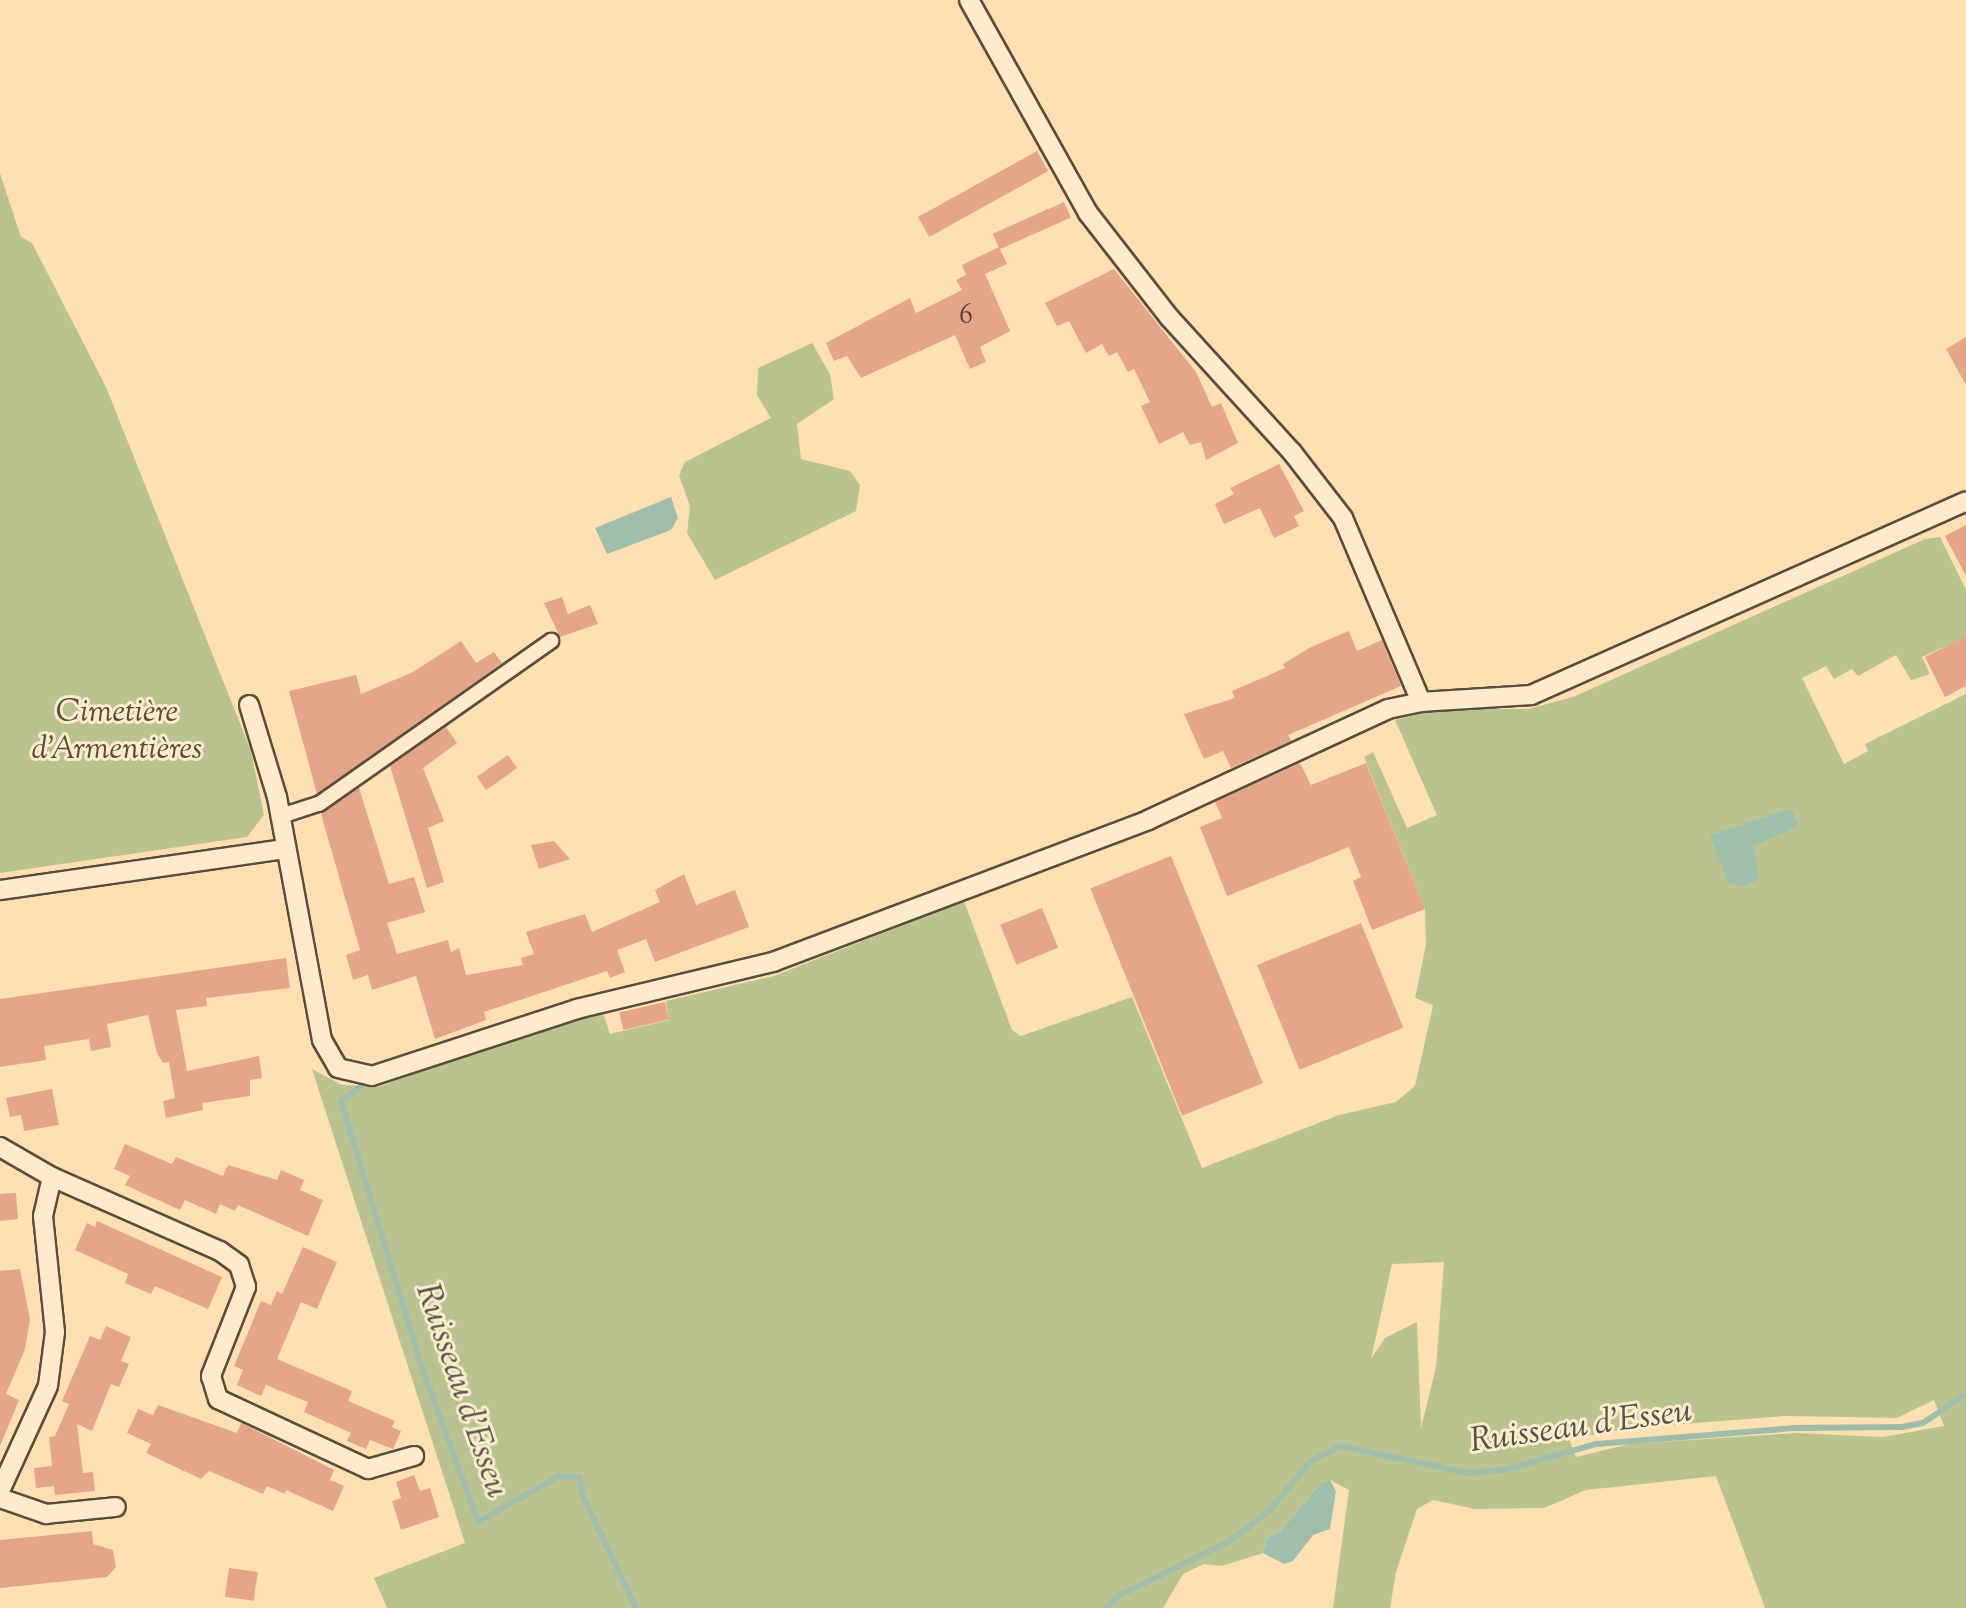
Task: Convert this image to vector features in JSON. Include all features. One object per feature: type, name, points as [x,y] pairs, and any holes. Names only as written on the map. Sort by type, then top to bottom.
[{"type":"street","points":[[969,0],[1039,134],[1088,213],[1169,317],[1292,452],[1343,518],[1421,702]]},
{"type":"street","points":[[249,705],[281,816],[325,1050],[346,1073],[377,1075],[577,1009],[773,962],[1148,820],[1388,709],[1421,702],[1531,695],[1966,501]]},
{"type":"street","points":[[281,816],[319,804],[551,641]]},
{"type":"street","points":[[0,890],[286,849]]},
{"type":"street","points":[[0,1147],[52,1177],[220,1251],[239,1265],[246,1287],[211,1376],[218,1399],[368,1469],[414,1456]]},
{"type":"street","points":[[0,1491],[35,1420],[53,1359],[43,1216],[52,1177]]},
{"type":"street","points":[[0,1498],[46,1514],[116,1507]]},
{"type":"green space","name":"Cimetière d'Armentières","points":[[0,173],[21,237],[32,243],[106,387],[251,751],[264,815],[247,837],[0,873]]},
{"type":"green space","points":[[812,343],[830,374],[834,399],[797,424],[801,459],[850,471],[860,485],[856,511],[715,580],[687,533],[690,506],[679,475],[685,462],[771,418],[757,395],[758,368]]},
{"type":"green space","points":[[1940,537],[1966,590],[1966,637],[1922,657],[1930,674],[1911,680],[1896,655],[1858,676],[1852,669],[1834,679],[1826,666],[1802,678],[1844,764],[1868,751],[1865,744],[1966,694],[1966,1608],[1765,1608],[1716,1476],[1586,1490],[1544,1508],[1475,1509],[1433,1500],[1417,1509],[1396,1572],[1390,1608],[1333,1608],[1349,1490],[1330,1480],[1321,1483],[1279,1533],[1268,1537],[1263,1553],[1222,1566],[1204,1564],[1183,1574],[1163,1608],[387,1608],[374,1578],[465,1543],[312,1069],[342,1085],[378,1087],[534,1030],[603,1013],[610,1034],[669,1020],[666,1001],[774,976],[964,901],[1012,1030],[1021,1036],[1132,997],[1202,1168],[1339,1115],[1396,1102],[1415,1086],[1433,1005],[1415,998],[1426,945],[1425,909],[1364,757],[1373,752],[1407,828],[1437,815],[1395,720],[1437,709],[1528,709],[1573,697],[1925,539]],"holes":[[[1444,1262],[1436,1367],[1421,1428],[1417,1322],[1385,1338],[1371,1359],[1392,1264]],[[1934,1400],[1944,1426],[1883,1437],[1796,1433],[1630,1444],[1576,1457],[1569,1439],[1631,1428],[1786,1416],[1897,1418]]]},
{"type":"shaded area","points":[[671,497],[678,518],[671,530],[607,554],[595,528]]},
{"type":"shaded area","points":[[1791,808],[1799,826],[1753,846],[1759,879],[1742,887],[1728,882],[1710,835]]},
{"type":"shaded area","points":[[1330,1480],[1336,1491],[1330,1529],[1313,1535],[1293,1561],[1284,1564],[1263,1553],[1268,1537],[1279,1533],[1321,1483]]},
{"type":"building","points":[[1037,151],[1048,171],[929,237],[918,217]]},
{"type":"building","points":[[1064,202],[1071,218],[1000,249],[993,234]]},
{"type":"building","points":[[999,247],[1007,264],[985,274],[1010,331],[980,347],[986,362],[970,369],[955,335],[861,378],[847,356],[834,361],[826,343],[910,298],[916,313],[962,290],[956,280],[966,275],[962,265]]},
{"type":"building","points":[[1114,269],[1196,372],[1212,407],[1221,403],[1238,443],[1206,460],[1201,442],[1190,445],[1183,432],[1159,444],[1141,406],[1150,402],[1134,369],[1128,372],[1117,352],[1109,356],[1102,344],[1086,353],[1069,321],[1057,326],[1045,303]]},
{"type":"building","points":[[1966,337],[1966,385],[1946,349]]},
{"type":"building","points":[[1279,464],[1304,511],[1294,516],[1299,526],[1274,538],[1260,508],[1224,524],[1215,504],[1234,494],[1230,488]]},
{"type":"building","points":[[1966,525],[1966,576],[1945,536]]},
{"type":"building","points":[[562,597],[568,614],[590,605],[598,624],[560,637],[544,603]]},
{"type":"building","points":[[1349,631],[1357,651],[1382,640],[1401,686],[1288,735],[1291,741],[1231,768],[1223,751],[1204,759],[1184,714],[1235,698],[1232,691],[1285,668],[1283,664],[1311,647]]},
{"type":"building","points":[[1966,636],[1966,686],[1945,697],[1925,657]]},
{"type":"building","points":[[461,641],[476,663],[494,652],[502,663],[317,794],[289,691],[356,675],[361,694],[413,672]]},
{"type":"building","points":[[446,727],[457,743],[423,768],[444,821],[428,828],[444,882],[427,888],[390,766]]},
{"type":"building","points":[[508,755],[517,768],[486,790],[477,777]]},
{"type":"building","points":[[1300,763],[1311,785],[1366,763],[1425,909],[1372,930],[1353,881],[1361,877],[1349,847],[1227,896],[1200,827],[1222,818],[1215,802]]},
{"type":"building","points":[[359,788],[389,884],[414,877],[425,912],[387,923],[397,954],[448,940],[451,952],[459,948],[466,975],[523,965],[521,958],[534,954],[526,932],[585,914],[592,932],[660,902],[655,890],[684,874],[696,905],[735,890],[749,927],[655,962],[646,939],[617,950],[625,972],[610,978],[607,971],[484,1012],[486,1020],[435,1039],[416,976],[372,990],[368,975],[353,980],[346,955],[360,950],[321,814]]},
{"type":"building","points":[[554,841],[570,859],[539,869],[531,845]]},
{"type":"building","points":[[1171,856],[1263,1083],[1182,1116],[1090,889]]},
{"type":"building","points":[[1042,908],[1058,948],[1016,965],[1000,925]]},
{"type":"building","points":[[1361,923],[1403,1028],[1299,1070],[1257,965]]},
{"type":"building","points":[[286,958],[290,988],[206,998],[207,1006],[176,1010],[187,1071],[259,1056],[262,1078],[250,1080],[250,1096],[202,1103],[203,1110],[166,1118],[163,1101],[175,1098],[169,1062],[163,1063],[157,1053],[148,1015],[107,1024],[111,1047],[91,1051],[89,1039],[44,1046],[46,1060],[0,1067],[0,999]]},
{"type":"building","points":[[665,1002],[669,1020],[623,1030],[619,1013]]},
{"type":"building","points":[[52,1089],[59,1125],[24,1131],[21,1115],[10,1117],[6,1098]]},
{"type":"building","points":[[125,1144],[172,1164],[176,1157],[223,1176],[228,1165],[277,1180],[281,1170],[304,1180],[300,1190],[323,1200],[308,1236],[238,1205],[235,1211],[220,1204],[216,1214],[185,1200],[180,1210],[125,1185],[130,1176],[114,1169]]},
{"type":"building","points":[[16,1193],[18,1219],[0,1221],[0,1194]]},
{"type":"building","points":[[97,1221],[222,1277],[208,1309],[155,1286],[151,1294],[125,1283],[128,1274],[75,1250],[87,1223],[95,1227]]},
{"type":"building","points":[[303,1247],[337,1262],[317,1309],[301,1302],[277,1359],[352,1391],[348,1401],[395,1421],[392,1427],[401,1431],[393,1449],[370,1440],[366,1449],[347,1441],[351,1433],[304,1412],[308,1402],[266,1385],[261,1396],[237,1385],[243,1370],[234,1366],[261,1301],[271,1305],[277,1291],[282,1294]]},
{"type":"building","points":[[20,1269],[30,1319],[25,1349],[6,1394],[19,1400],[0,1446],[0,1271]]},
{"type":"building","points":[[106,1326],[131,1337],[121,1361],[129,1364],[119,1387],[111,1384],[92,1431],[77,1424],[83,1473],[93,1472],[95,1491],[55,1495],[54,1486],[36,1488],[34,1468],[52,1466],[49,1437],[55,1436],[69,1404],[62,1401],[90,1336],[100,1340]]},
{"type":"building","points":[[158,1405],[237,1433],[241,1423],[334,1470],[330,1480],[344,1486],[333,1511],[286,1490],[285,1494],[267,1486],[263,1494],[209,1471],[201,1479],[146,1453],[151,1444],[127,1433],[138,1409],[153,1415]]},
{"type":"building","points":[[414,1475],[420,1491],[430,1488],[439,1517],[401,1530],[392,1501],[401,1498],[396,1482]]},
{"type":"building","points":[[92,1531],[93,1544],[113,1550],[116,1567],[107,1577],[0,1588],[0,1540]]},
{"type":"building","points":[[229,1568],[258,1572],[254,1601],[225,1597]]},
{"type":"waterway","name":"Ruisseau d'Esseu","points":[[361,1086],[341,1101],[421,1365],[478,1522],[559,1476],[580,1478],[583,1496],[636,1608]]},
{"type":"waterway","name":"Ruisseau d'Esseu","points":[[1106,1608],[1120,1595],[1230,1541],[1268,1512],[1311,1461],[1340,1446],[1468,1473],[1504,1470],[1596,1444],[1793,1428],[1902,1427],[1923,1423],[1966,1394]]}]
